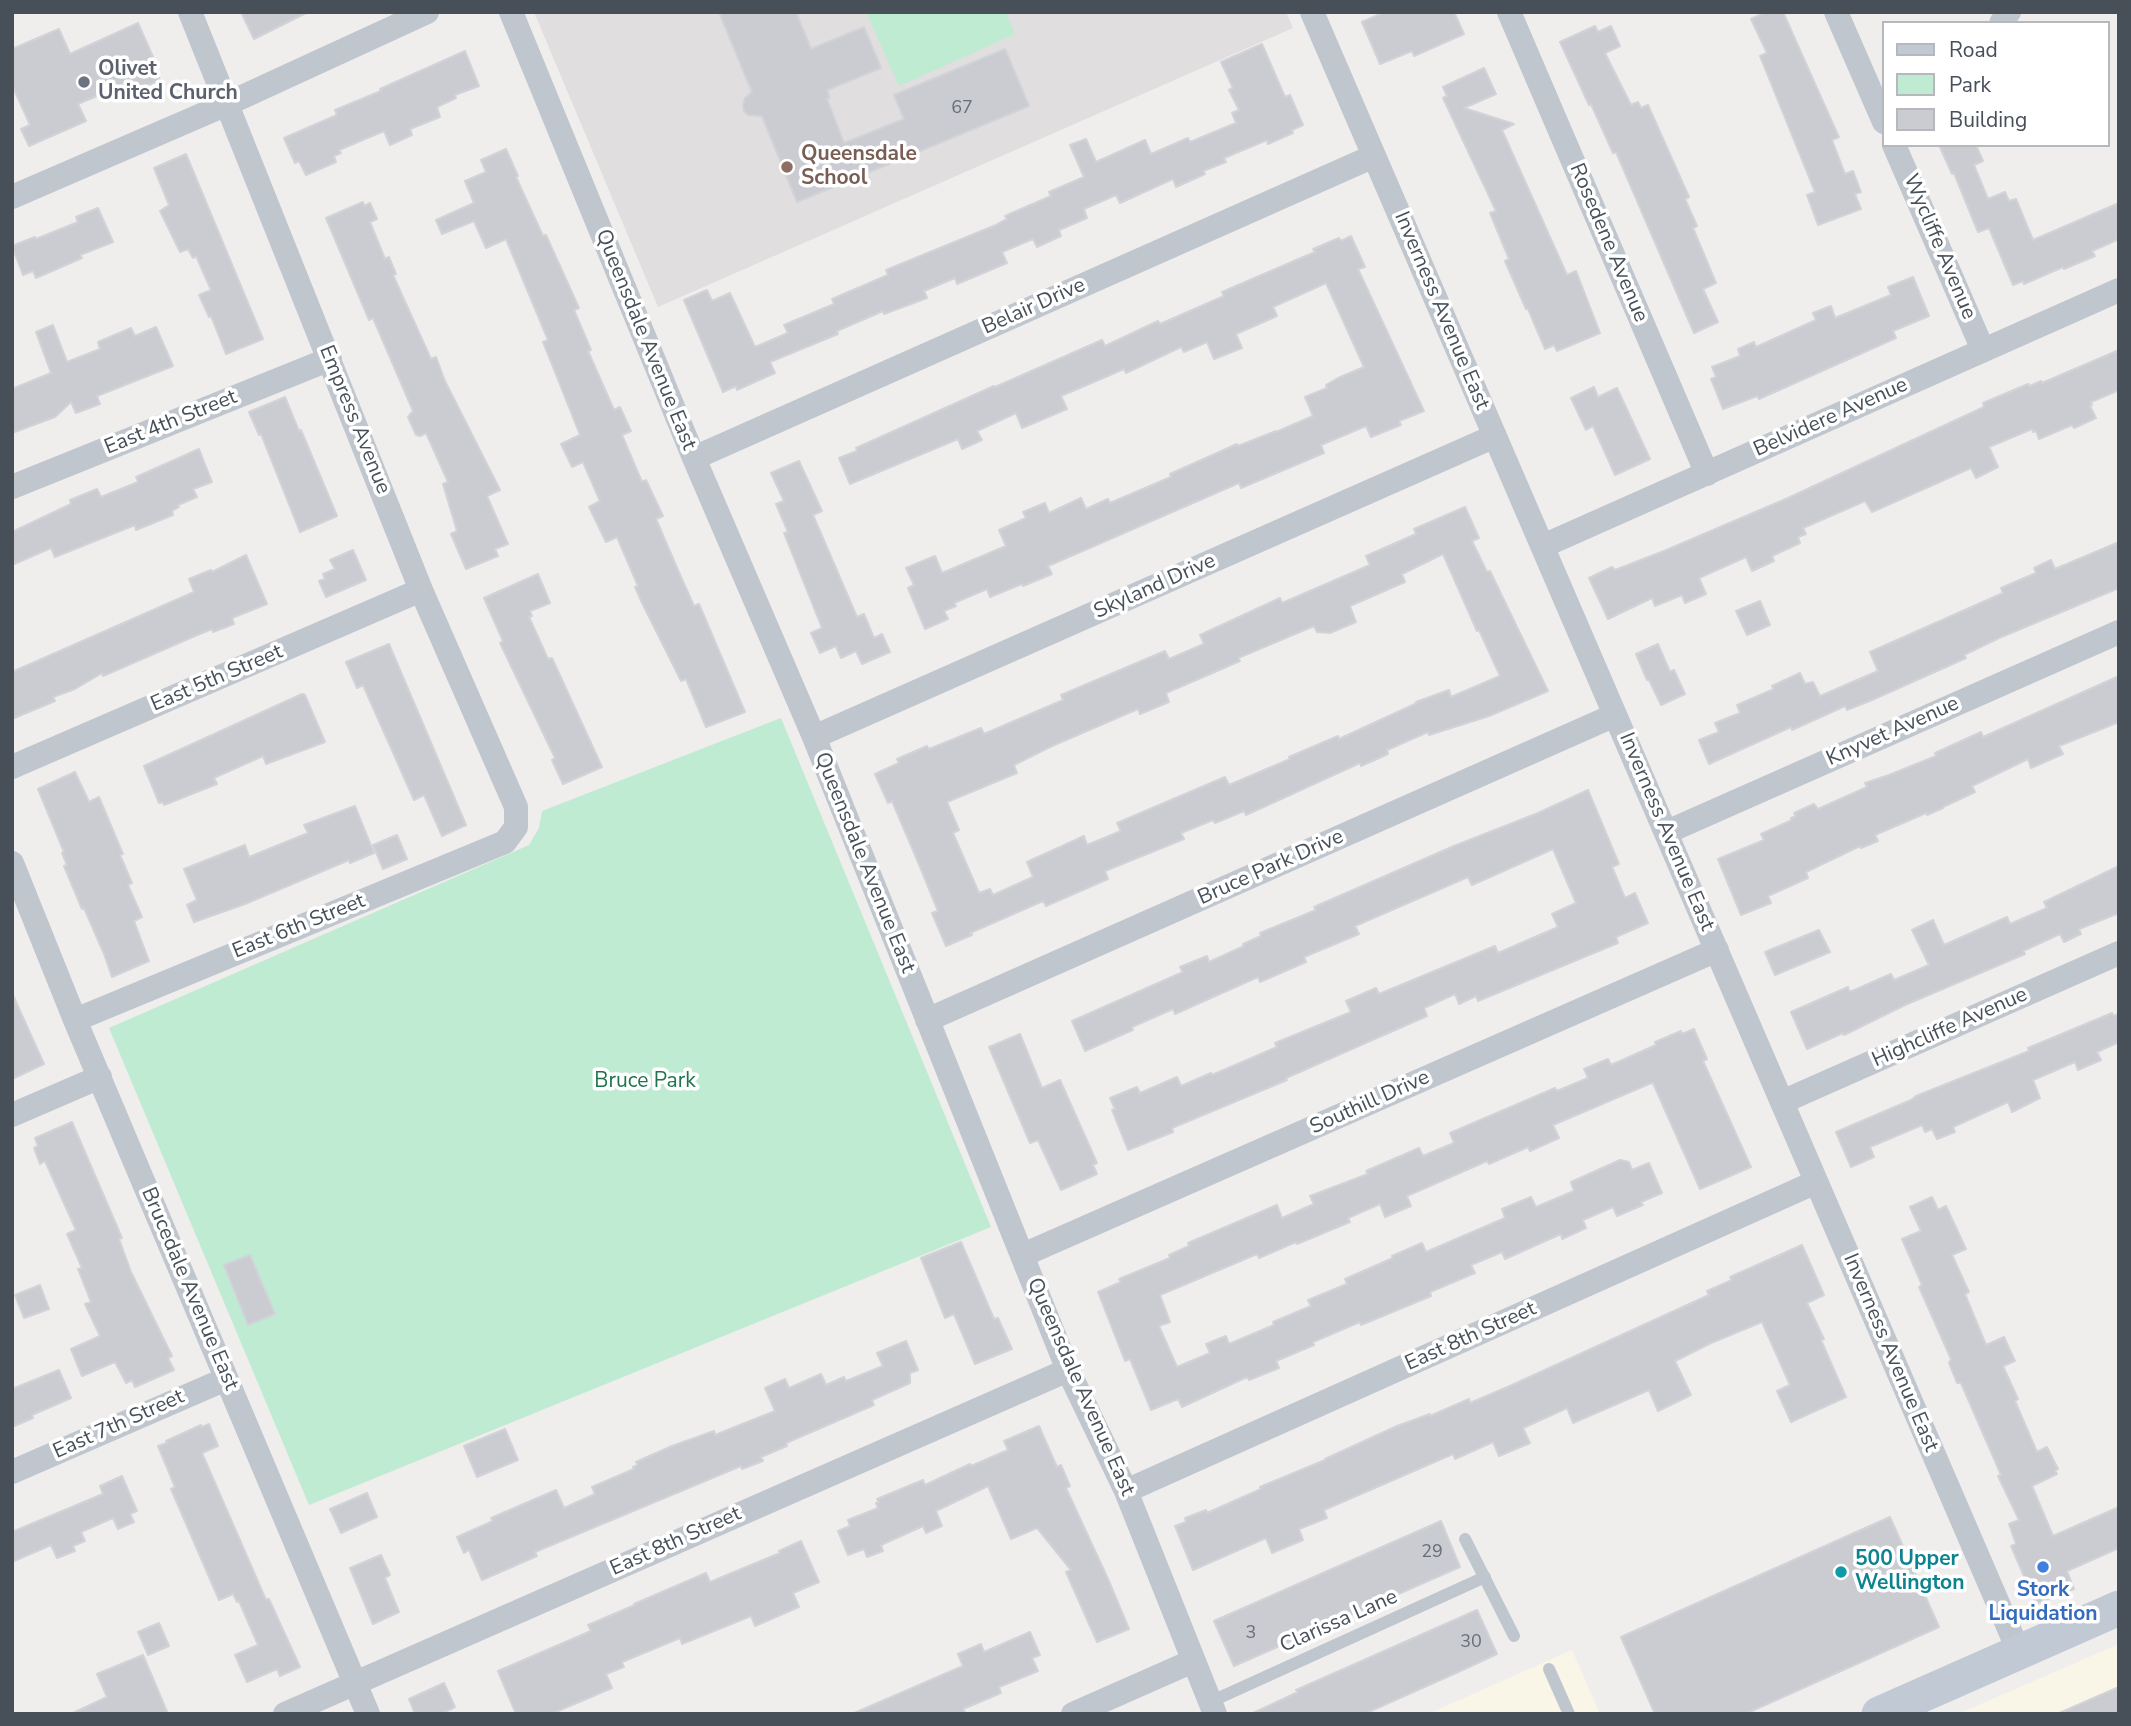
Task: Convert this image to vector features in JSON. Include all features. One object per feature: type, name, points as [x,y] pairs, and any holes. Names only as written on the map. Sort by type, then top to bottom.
[{"type":"main road","points":[[1879,1714],[2119,1608]]},
{"type":"street","name":"Empress Avenue","points":[[190,12],[421,590],[516,807],[516,827]]},
{"type":"street","points":[[12,197],[227,104],[427,12]]},
{"type":"street","name":"Queensdale Avenue East","points":[[511,12],[694,458],[814,737],[1068,1370],[1126,1491],[1213,1708]]},
{"type":"street","name":"Inverness Avenue East","points":[[1312,12],[2019,1652]]},
{"type":"street","name":"Rosedene Avenue","points":[[1509,12],[1707,474]]},
{"type":"street","points":[[1836,12],[1878,90],[1882,111]]},
{"type":"street","name":"Wycliffe Avenue","points":[[1895,147],[1983,350]]},
{"type":"street","name":"Belair Drive","points":[[694,458],[1374,156]]},
{"type":"street","name":"Belvidere Avenue","points":[[1543,546],[2119,290]]},
{"type":"street","name":"East 4th Street","points":[[12,487],[330,359]]},
{"type":"street","name":"Skyland Drive","points":[[814,737],[1495,436]]},
{"type":"street","name":"East 5th Street","points":[[12,767],[421,590]]},
{"type":"street","name":"Knyvet Avenue","points":[[1667,832],[2119,632]]},
{"type":"street","name":"Bruce Park Drive","points":[[927,1020],[1615,715]]},
{"type":"street","name":"East 6th Street","points":[[75,1020],[505,842],[516,827]]},
{"type":"street","name":"Brucedale Avenue East","points":[[12,863],[75,1020],[368,1714]]},
{"type":"street","name":"Southill Drive","points":[[1023,1255],[1717,950]]},
{"type":"street","name":"Highcliffe Avenue","points":[[1782,1102],[2119,953]]},
{"type":"street","points":[[12,1115],[100,1077]]},
{"type":"street","name":"East 8th Street","points":[[1126,1491],[1816,1182]]},
{"type":"street","name":"East 8th Street","points":[[285,1714],[1068,1370]]},
{"type":"street","name":"East 7th Street","points":[[12,1472],[226,1379]]},
{"type":"street","points":[[1073,1714],[1193,1661]]},
{"type":"lane","points":[[1465,1539],[1514,1636]]},
{"type":"lane","name":"Clarissa Lane","points":[[1213,1708],[1485,1577]]},
{"type":"lane","points":[[1549,1668],[1569,1714]]},
{"type":"shaded area","name":"Queensdale School","points":[[534,12],[1286,12],[1293,28],[658,307]]},
{"type":"shaded area","points":[[2119,1644],[2119,1714],[1958,1714]]},
{"type":"shaded area","points":[[1572,1650],[1600,1714],[1428,1714]]},
{"type":"green space","points":[[866,12],[1006,12],[1015,34],[899,86]]},
{"type":"green space","name":"Bruce Park","points":[[781,718],[991,1227],[309,1505],[109,1028],[529,845],[539,828],[542,811]]},
{"type":"building","points":[[241,12],[308,12],[254,39]]},
{"type":"building","points":[[719,12],[796,12],[811,49],[864,27],[881,68],[827,90],[830,98],[827,99],[844,143],[904,119],[894,95],[1005,49],[1029,106],[797,202],[762,116],[748,115],[744,111],[745,98],[752,92]]},
{"type":"building","points":[[1385,12],[1454,12],[1464,34],[1414,56],[1412,51],[1380,64],[1362,22]]},
{"type":"building","points":[[1766,12],[1783,12],[1839,137],[1832,140],[1845,174],[1853,171],[1861,192],[1855,194],[1861,209],[1818,225],[1807,195],[1815,192],[1760,56],[1767,53],[1751,19]]},
{"type":"building","name":"Olivet United Church","points":[[138,23],[157,66],[155,67],[160,80],[115,100],[111,90],[78,104],[86,121],[29,146],[21,129],[30,125],[12,85],[12,49],[59,29],[70,54]]},
{"type":"building","points":[[1595,26],[1598,32],[1611,26],[1620,46],[1605,53],[1631,105],[1638,102],[1641,108],[1648,105],[1689,197],[1685,199],[1697,226],[1693,228],[1716,283],[1703,289],[1718,322],[1694,333],[1616,152],[1613,153],[1560,42]]},
{"type":"building","points":[[1262,44],[1285,97],[1290,95],[1303,125],[1292,130],[1293,133],[1268,144],[1267,140],[1224,158],[1226,162],[1203,171],[1205,174],[1176,187],[1173,179],[1120,203],[1116,195],[1084,209],[1087,218],[1059,230],[1061,236],[1037,247],[1033,239],[1002,252],[1007,263],[957,284],[955,278],[924,291],[927,298],[884,314],[883,311],[837,331],[838,334],[770,362],[775,373],[737,390],[736,386],[723,392],[684,300],[707,290],[712,301],[730,293],[755,347],[788,333],[784,325],[834,304],[832,299],[888,275],[886,270],[996,225],[1007,219],[1005,216],[1051,196],[1049,192],[1084,177],[1070,145],[1086,139],[1096,162],[1145,140],[1151,154],[1188,138],[1190,142],[1236,123],[1232,113],[1239,110],[1229,90],[1233,88],[1221,62]]},
{"type":"building","points":[[465,51],[479,86],[455,95],[456,98],[437,107],[440,117],[410,129],[412,135],[390,145],[384,131],[339,150],[341,153],[334,156],[336,162],[306,175],[299,161],[295,163],[284,138],[337,115],[335,110]]},
{"type":"building","points":[[1484,68],[1496,94],[1464,108],[1514,124],[1502,130],[1567,275],[1576,271],[1600,333],[1557,351],[1554,345],[1545,349],[1526,309],[1505,261],[1509,259],[1490,213],[1496,211],[1443,98],[1447,96],[1443,87]]},
{"type":"building","points":[[1940,147],[1977,147],[1983,161],[1974,165],[1988,199],[2005,192],[2009,201],[2016,199],[2033,240],[2119,203],[2119,239],[2092,251],[2095,256],[2024,284],[2023,281],[2013,285],[1989,228],[1978,232],[1954,173],[1952,174]]},
{"type":"building","points":[[506,149],[543,236],[546,235],[579,308],[574,310],[591,350],[588,351],[614,410],[620,407],[631,431],[622,435],[642,482],[646,480],[663,516],[656,519],[694,606],[699,604],[745,712],[706,727],[686,679],[681,681],[642,603],[635,587],[638,586],[617,537],[606,542],[589,507],[600,501],[583,462],[572,467],[561,444],[580,435],[543,342],[548,340],[506,239],[486,248],[474,221],[442,234],[436,220],[474,203],[465,181],[486,172],[481,160]]},
{"type":"building","points":[[186,154],[263,339],[226,354],[211,316],[209,317],[199,295],[211,290],[196,256],[193,258],[188,249],[180,252],[160,211],[169,205],[154,168]]},
{"type":"building","points":[[363,202],[364,206],[370,203],[377,219],[370,222],[385,259],[389,257],[396,274],[393,275],[431,359],[436,357],[445,381],[500,490],[487,496],[508,544],[495,549],[498,556],[466,569],[451,534],[457,531],[443,484],[448,482],[426,433],[416,435],[408,417],[413,411],[373,318],[369,320],[326,218]]},
{"type":"building","points":[[98,208],[113,242],[80,255],[82,258],[36,278],[33,271],[23,275],[12,246],[78,222],[76,217]]},
{"type":"building","points":[[1351,236],[1365,267],[1358,269],[1424,411],[1399,421],[1401,425],[1371,437],[1366,426],[1321,445],[1324,453],[1241,488],[1239,483],[1048,566],[1052,574],[1023,586],[1022,584],[990,597],[987,589],[954,603],[956,606],[944,611],[948,619],[925,629],[908,588],[914,585],[906,568],[935,556],[942,573],[1006,546],[999,530],[1026,518],[1023,512],[1045,503],[1049,513],[1081,498],[1086,509],[1108,499],[1110,503],[1171,477],[1170,474],[1237,444],[1238,446],[1276,432],[1313,416],[1305,397],[1364,367],[1326,283],[1273,307],[1277,316],[1236,334],[1242,348],[1214,359],[1207,342],[1184,352],[1181,347],[1126,373],[1124,369],[1061,396],[1067,409],[1022,428],[1016,413],[977,431],[982,440],[962,449],[958,439],[850,484],[839,458],[994,386],[1102,340],[1105,346],[1158,321],[1160,324],[1224,296],[1222,292],[1315,252],[1313,249]]},
{"type":"building","points":[[1913,277],[1929,316],[1893,331],[1896,338],[1759,399],[1757,396],[1723,409],[1711,379],[1716,377],[1712,367],[1740,356],[1738,349],[1754,342],[1756,347],[1816,320],[1813,313],[1831,306],[1835,318],[1891,295],[1888,287]]},
{"type":"building","points":[[53,325],[67,362],[100,349],[98,342],[131,328],[135,336],[156,327],[173,366],[97,396],[100,404],[76,413],[71,402],[55,417],[12,433],[12,389],[51,373],[36,332]]},
{"type":"building","points":[[2119,350],[2119,390],[2091,402],[2090,406],[2096,418],[2039,439],[2036,431],[2033,432],[2032,429],[1989,447],[1998,467],[1976,478],[1971,468],[1872,512],[1865,501],[1803,528],[1806,534],[1798,537],[1800,543],[1772,556],[1774,561],[1752,571],[1746,557],[1699,578],[1706,594],[1685,603],[1682,595],[1655,606],[1652,598],[1608,619],[1589,578],[1612,567],[1615,570],[1664,551],[1788,498],[1984,407],[1983,403],[2028,384],[2030,386],[2041,381],[2042,383]]},
{"type":"building","points":[[1594,387],[1598,397],[1617,388],[1650,459],[1615,475],[1593,426],[1586,430],[1571,398]]},
{"type":"building","points":[[285,397],[337,516],[300,532],[261,434],[259,435],[249,412]]},
{"type":"building","points":[[199,449],[212,482],[193,489],[197,497],[178,505],[179,507],[172,511],[173,515],[136,530],[135,525],[55,557],[51,548],[12,565],[12,532],[71,504],[70,500],[97,489],[101,497],[138,482],[136,477]]},
{"type":"building","points":[[799,461],[822,511],[813,515],[857,617],[864,614],[874,638],[882,634],[890,652],[862,664],[856,651],[841,658],[836,646],[820,653],[811,633],[822,628],[784,533],[788,532],[776,504],[784,501],[771,473]]},
{"type":"building","points":[[1465,507],[1479,538],[1472,541],[1487,572],[1490,571],[1548,691],[1489,716],[1429,735],[1428,732],[1387,750],[1388,754],[1361,766],[1360,763],[1246,815],[1244,811],[1181,833],[1184,839],[1105,871],[1108,879],[1046,906],[1043,901],[946,946],[932,913],[938,911],[918,862],[892,801],[888,803],[875,774],[899,763],[897,759],[927,746],[929,749],[981,728],[984,734],[1063,700],[1061,695],[1165,651],[1169,659],[1204,644],[1200,635],[1280,598],[1282,603],[1370,565],[1366,556],[1416,534],[1414,529]],"holes":[[[1443,554],[1477,631],[1479,630],[1500,676],[1451,697],[1449,690],[1416,702],[1339,739],[1338,736],[1229,785],[1225,777],[1117,823],[1121,831],[1087,845],[1084,836],[1027,862],[1033,877],[993,895],[990,889],[979,893],[953,833],[959,830],[947,802],[1017,773],[1014,765],[1138,709],[1140,714],[1169,702],[1166,693],[1240,661],[1238,658],[1314,626],[1317,632],[1330,633],[1356,622],[1350,606],[1405,582],[1402,574]]]},
{"type":"building","points":[[2119,542],[2119,588],[1999,638],[1964,655],[1966,658],[1872,700],[1847,710],[1845,706],[1792,730],[1791,727],[1709,764],[1699,740],[1719,732],[1715,723],[1740,713],[1737,705],[1774,689],[1772,686],[1800,673],[1805,684],[1813,682],[1820,696],[1878,671],[1870,652],[2003,593],[2001,588],[2036,573],[2034,568],[2051,560],[2055,569]]},
{"type":"building","points":[[353,550],[366,580],[326,597],[319,581],[325,579],[323,574],[335,569],[330,560]]},
{"type":"building","points":[[246,555],[267,604],[232,618],[234,624],[213,632],[212,629],[103,676],[102,673],[75,689],[53,697],[55,701],[12,719],[12,672],[194,592],[189,579],[211,570],[212,572]]},
{"type":"building","points":[[538,574],[550,603],[530,611],[532,616],[529,617],[548,659],[552,658],[602,767],[563,784],[552,760],[555,758],[500,643],[503,641],[484,598]]},
{"type":"building","points":[[1760,601],[1770,625],[1747,635],[1736,611]]},
{"type":"building","points":[[389,644],[466,825],[442,836],[424,795],[414,800],[363,685],[357,688],[346,662]]},
{"type":"building","points":[[1658,644],[1670,672],[1674,670],[1685,694],[1661,705],[1636,654]]},
{"type":"building","points":[[2119,676],[2119,722],[2059,746],[2063,754],[2031,768],[2028,759],[1972,786],[1975,792],[1943,808],[1875,835],[1878,841],[1861,848],[1860,846],[1806,872],[1808,878],[1768,896],[1771,903],[1741,915],[1718,859],[1764,840],[1761,834],[1792,820],[1791,818],[1796,816],[1794,813],[1814,804],[1818,809],[1867,787],[1865,783],[1936,756],[1935,753],[1981,732],[1983,737]]},
{"type":"building","points":[[302,694],[305,695],[325,742],[266,764],[263,756],[214,778],[217,784],[164,805],[163,802],[159,803],[144,766]]},
{"type":"building","points":[[75,772],[89,802],[99,797],[123,854],[120,855],[132,883],[128,885],[142,917],[134,921],[149,961],[112,977],[64,866],[67,865],[62,853],[64,852],[38,789]]},
{"type":"building","points":[[1588,790],[1619,864],[1612,867],[1625,898],[1635,893],[1648,923],[1616,937],[1618,943],[1478,1001],[1476,996],[1459,1004],[1455,994],[1424,1008],[1427,1016],[1128,1150],[1110,1098],[1137,1087],[1140,1093],[1177,1077],[1181,1086],[1211,1073],[1212,1075],[1277,1047],[1275,1043],[1351,1012],[1346,1001],[1376,988],[1379,994],[1495,946],[1498,953],[1558,927],[1552,914],[1576,903],[1553,849],[1472,885],[1468,877],[1355,926],[1359,934],[1304,957],[1306,962],[1260,982],[1258,977],[1175,1014],[1173,1009],[1085,1051],[1072,1021],[1183,972],[1180,967],[1207,956],[1209,962],[1244,946],[1243,944],[1261,936],[1260,933],[1316,910],[1314,907]]},
{"type":"building","points":[[355,806],[374,853],[350,863],[349,860],[245,904],[194,922],[187,905],[197,900],[184,869],[245,845],[249,857],[308,833],[304,825]]},
{"type":"building","points":[[397,835],[407,859],[383,869],[373,845]]},
{"type":"building","points":[[2119,866],[2119,913],[2079,929],[2081,934],[2064,942],[2060,934],[2023,951],[2025,954],[1807,1049],[1791,1012],[1848,987],[1849,991],[1852,991],[1891,974],[1894,980],[1929,965],[1912,930],[1933,920],[1944,945],[2007,917],[2010,924],[2047,908],[2044,902]]},
{"type":"building","points":[[1819,930],[1830,952],[1775,975],[1765,952]]},
{"type":"building","points":[[12,993],[44,1064],[12,1079]]},
{"type":"building","points":[[2112,1013],[2114,1016],[2119,1013],[2119,1042],[2097,1052],[2101,1060],[2078,1070],[2075,1062],[2033,1080],[2040,1098],[2012,1112],[2008,1102],[1953,1127],[1955,1132],[1937,1139],[1932,1129],[1925,1132],[1922,1125],[1870,1147],[1874,1157],[1851,1167],[1836,1132]]},
{"type":"building","points":[[1694,1029],[1707,1059],[1703,1061],[1751,1167],[1700,1189],[1653,1083],[1649,1084],[1553,1125],[1559,1138],[1530,1151],[1528,1147],[1489,1164],[1487,1161],[1407,1196],[1411,1206],[1385,1217],[1380,1204],[1348,1218],[1350,1222],[1297,1244],[1296,1242],[1259,1258],[1257,1254],[1160,1295],[1170,1322],[1159,1326],[1177,1367],[1210,1353],[1206,1344],[1226,1336],[1229,1344],[1311,1306],[1308,1300],[1347,1284],[1345,1279],[1393,1258],[1392,1256],[1422,1243],[1426,1252],[1505,1218],[1502,1209],[1531,1197],[1536,1207],[1574,1191],[1571,1182],[1620,1160],[1629,1162],[1632,1170],[1649,1163],[1662,1193],[1617,1216],[1613,1207],[1583,1220],[1586,1228],[1562,1239],[1561,1234],[1505,1259],[1502,1252],[1471,1265],[1475,1273],[1430,1292],[1431,1296],[1313,1342],[1314,1345],[1276,1361],[1279,1368],[1249,1380],[1247,1377],[1182,1407],[1178,1399],[1151,1410],[1130,1359],[1125,1361],[1098,1292],[1121,1282],[1119,1279],[1170,1258],[1169,1255],[1189,1246],[1188,1243],[1277,1205],[1282,1218],[1314,1204],[1310,1196],[1368,1174],[1366,1171],[1419,1148],[1423,1156],[1454,1143],[1450,1133],[1555,1088],[1557,1091],[1588,1078],[1584,1069],[1608,1059],[1611,1065],[1656,1045],[1655,1042],[1681,1031],[1682,1034]]},
{"type":"building","points":[[1020,1034],[1042,1088],[1060,1080],[1097,1163],[1093,1165],[1097,1174],[1061,1190],[1038,1140],[1030,1143],[989,1047]]},
{"type":"building","points":[[72,1122],[122,1238],[119,1239],[131,1272],[172,1356],[168,1358],[174,1370],[135,1387],[132,1380],[126,1383],[115,1362],[82,1376],[71,1349],[100,1336],[85,1304],[91,1302],[78,1269],[82,1268],[67,1234],[76,1230],[45,1161],[40,1164],[34,1148],[38,1146],[35,1138]]},
{"type":"building","points":[[1932,1197],[1938,1210],[1946,1206],[1966,1249],[1952,1255],[1969,1292],[1965,1294],[1986,1345],[2004,1337],[2015,1361],[2003,1366],[2018,1399],[2015,1401],[2037,1452],[2047,1447],[2058,1469],[2055,1471],[2057,1474],[2032,1486],[2053,1536],[2119,1507],[2119,1548],[2067,1571],[2074,1589],[2036,1604],[2011,1546],[2016,1544],[2009,1524],[2019,1520],[1998,1476],[2001,1475],[1961,1383],[1957,1383],[1949,1363],[1951,1359],[1919,1287],[1922,1285],[1902,1239],[1921,1231],[1910,1207]]},
{"type":"building","points":[[961,1242],[994,1319],[998,1318],[1012,1349],[975,1364],[954,1314],[945,1318],[921,1258]]},
{"type":"building","points":[[1802,1245],[1824,1295],[1807,1303],[1846,1397],[1791,1422],[1777,1391],[1790,1385],[1762,1322],[1675,1361],[1691,1395],[1658,1411],[1649,1390],[1573,1423],[1567,1408],[1523,1428],[1530,1443],[1499,1456],[1493,1442],[1455,1459],[1453,1454],[1324,1510],[1327,1518],[1299,1529],[1303,1540],[1272,1553],[1266,1538],[1193,1570],[1175,1526],[1186,1522],[1185,1518],[1206,1510],[1207,1513],[1397,1426],[1430,1416],[1469,1399],[1470,1403],[1512,1385],[1709,1295],[1707,1291],[1732,1280],[1730,1277]]},
{"type":"building","points":[[250,1255],[275,1314],[248,1325],[224,1265]]},
{"type":"building","points":[[40,1285],[49,1309],[24,1318],[15,1295]]},
{"type":"building","points":[[906,1341],[918,1370],[910,1373],[910,1383],[872,1400],[874,1405],[786,1443],[787,1446],[761,1457],[763,1461],[742,1469],[741,1466],[535,1552],[537,1556],[482,1580],[469,1550],[464,1553],[457,1537],[493,1521],[491,1518],[556,1490],[564,1508],[595,1494],[592,1487],[634,1469],[633,1467],[638,1465],[636,1462],[672,1446],[714,1431],[715,1435],[775,1411],[765,1388],[785,1379],[789,1388],[821,1374],[826,1385],[844,1377],[846,1381],[883,1366],[877,1353]]},
{"type":"building","points":[[59,1370],[71,1398],[12,1427],[12,1389]]},
{"type":"building","points":[[209,1424],[218,1446],[202,1453],[266,1600],[269,1599],[300,1667],[280,1676],[277,1669],[247,1682],[235,1655],[258,1645],[239,1601],[237,1602],[233,1594],[219,1600],[171,1489],[175,1487],[158,1446],[201,1425],[202,1427]]},
{"type":"building","points":[[1039,1426],[1057,1467],[1061,1465],[1070,1486],[1066,1488],[1129,1629],[1097,1642],[1066,1572],[1071,1570],[1037,1528],[1011,1539],[988,1486],[936,1511],[942,1526],[926,1533],[923,1526],[881,1545],[883,1551],[867,1557],[864,1549],[848,1555],[838,1531],[850,1526],[848,1520],[878,1508],[877,1499],[923,1480],[925,1485],[1008,1450],[1004,1441]]},
{"type":"building","points":[[505,1429],[518,1460],[477,1477],[464,1446]]},
{"type":"building","points":[[122,1476],[137,1511],[130,1514],[134,1522],[118,1529],[113,1518],[81,1532],[85,1541],[73,1546],[75,1551],[57,1558],[51,1545],[12,1562],[12,1532],[103,1494],[100,1486]]},
{"type":"building","points":[[367,1493],[377,1517],[341,1533],[330,1509]]},
{"type":"building","name":"500 Upper Wellington","points":[[1890,1517],[1939,1627],[1745,1714],[1655,1714],[1621,1637]]},
{"type":"building","points":[[1441,1521],[1460,1567],[1234,1666],[1214,1621]]},
{"type":"building","points":[[801,1541],[819,1582],[793,1593],[799,1607],[755,1626],[751,1616],[682,1644],[680,1638],[622,1662],[624,1667],[606,1674],[612,1688],[551,1714],[516,1714],[498,1671],[591,1631],[588,1625],[706,1573],[710,1582],[780,1553],[779,1551]]},
{"type":"building","points":[[381,1555],[390,1575],[385,1578],[399,1612],[373,1624],[350,1568]]},
{"type":"building","points":[[1477,1610],[1497,1654],[1456,1673],[1364,1714],[1251,1714],[1298,1692],[1296,1690]]},
{"type":"building","points":[[159,1623],[169,1646],[148,1655],[138,1632]]},
{"type":"building","points":[[1030,1632],[1040,1655],[1032,1658],[1038,1671],[999,1687],[1001,1693],[963,1709],[966,1714],[852,1714],[963,1666],[958,1654],[981,1644],[984,1652]]},
{"type":"building","points":[[143,1655],[168,1714],[71,1714],[107,1697],[97,1674]]},
{"type":"building","points":[[444,1683],[455,1707],[441,1714],[415,1714],[409,1699]]},
{"type":"building","points":[[2119,1687],[2119,1714],[2057,1714]]},
{"type":"place","name":"Olivet United Church","points":[[84,82]]},
{"type":"place","name":"Queensdale School","points":[[787,167]]},
{"type":"place","name":"Stork Liquidation","points":[[2043,1567]]},
{"type":"place","name":"500 Upper Wellington","points":[[1841,1572]]}]
